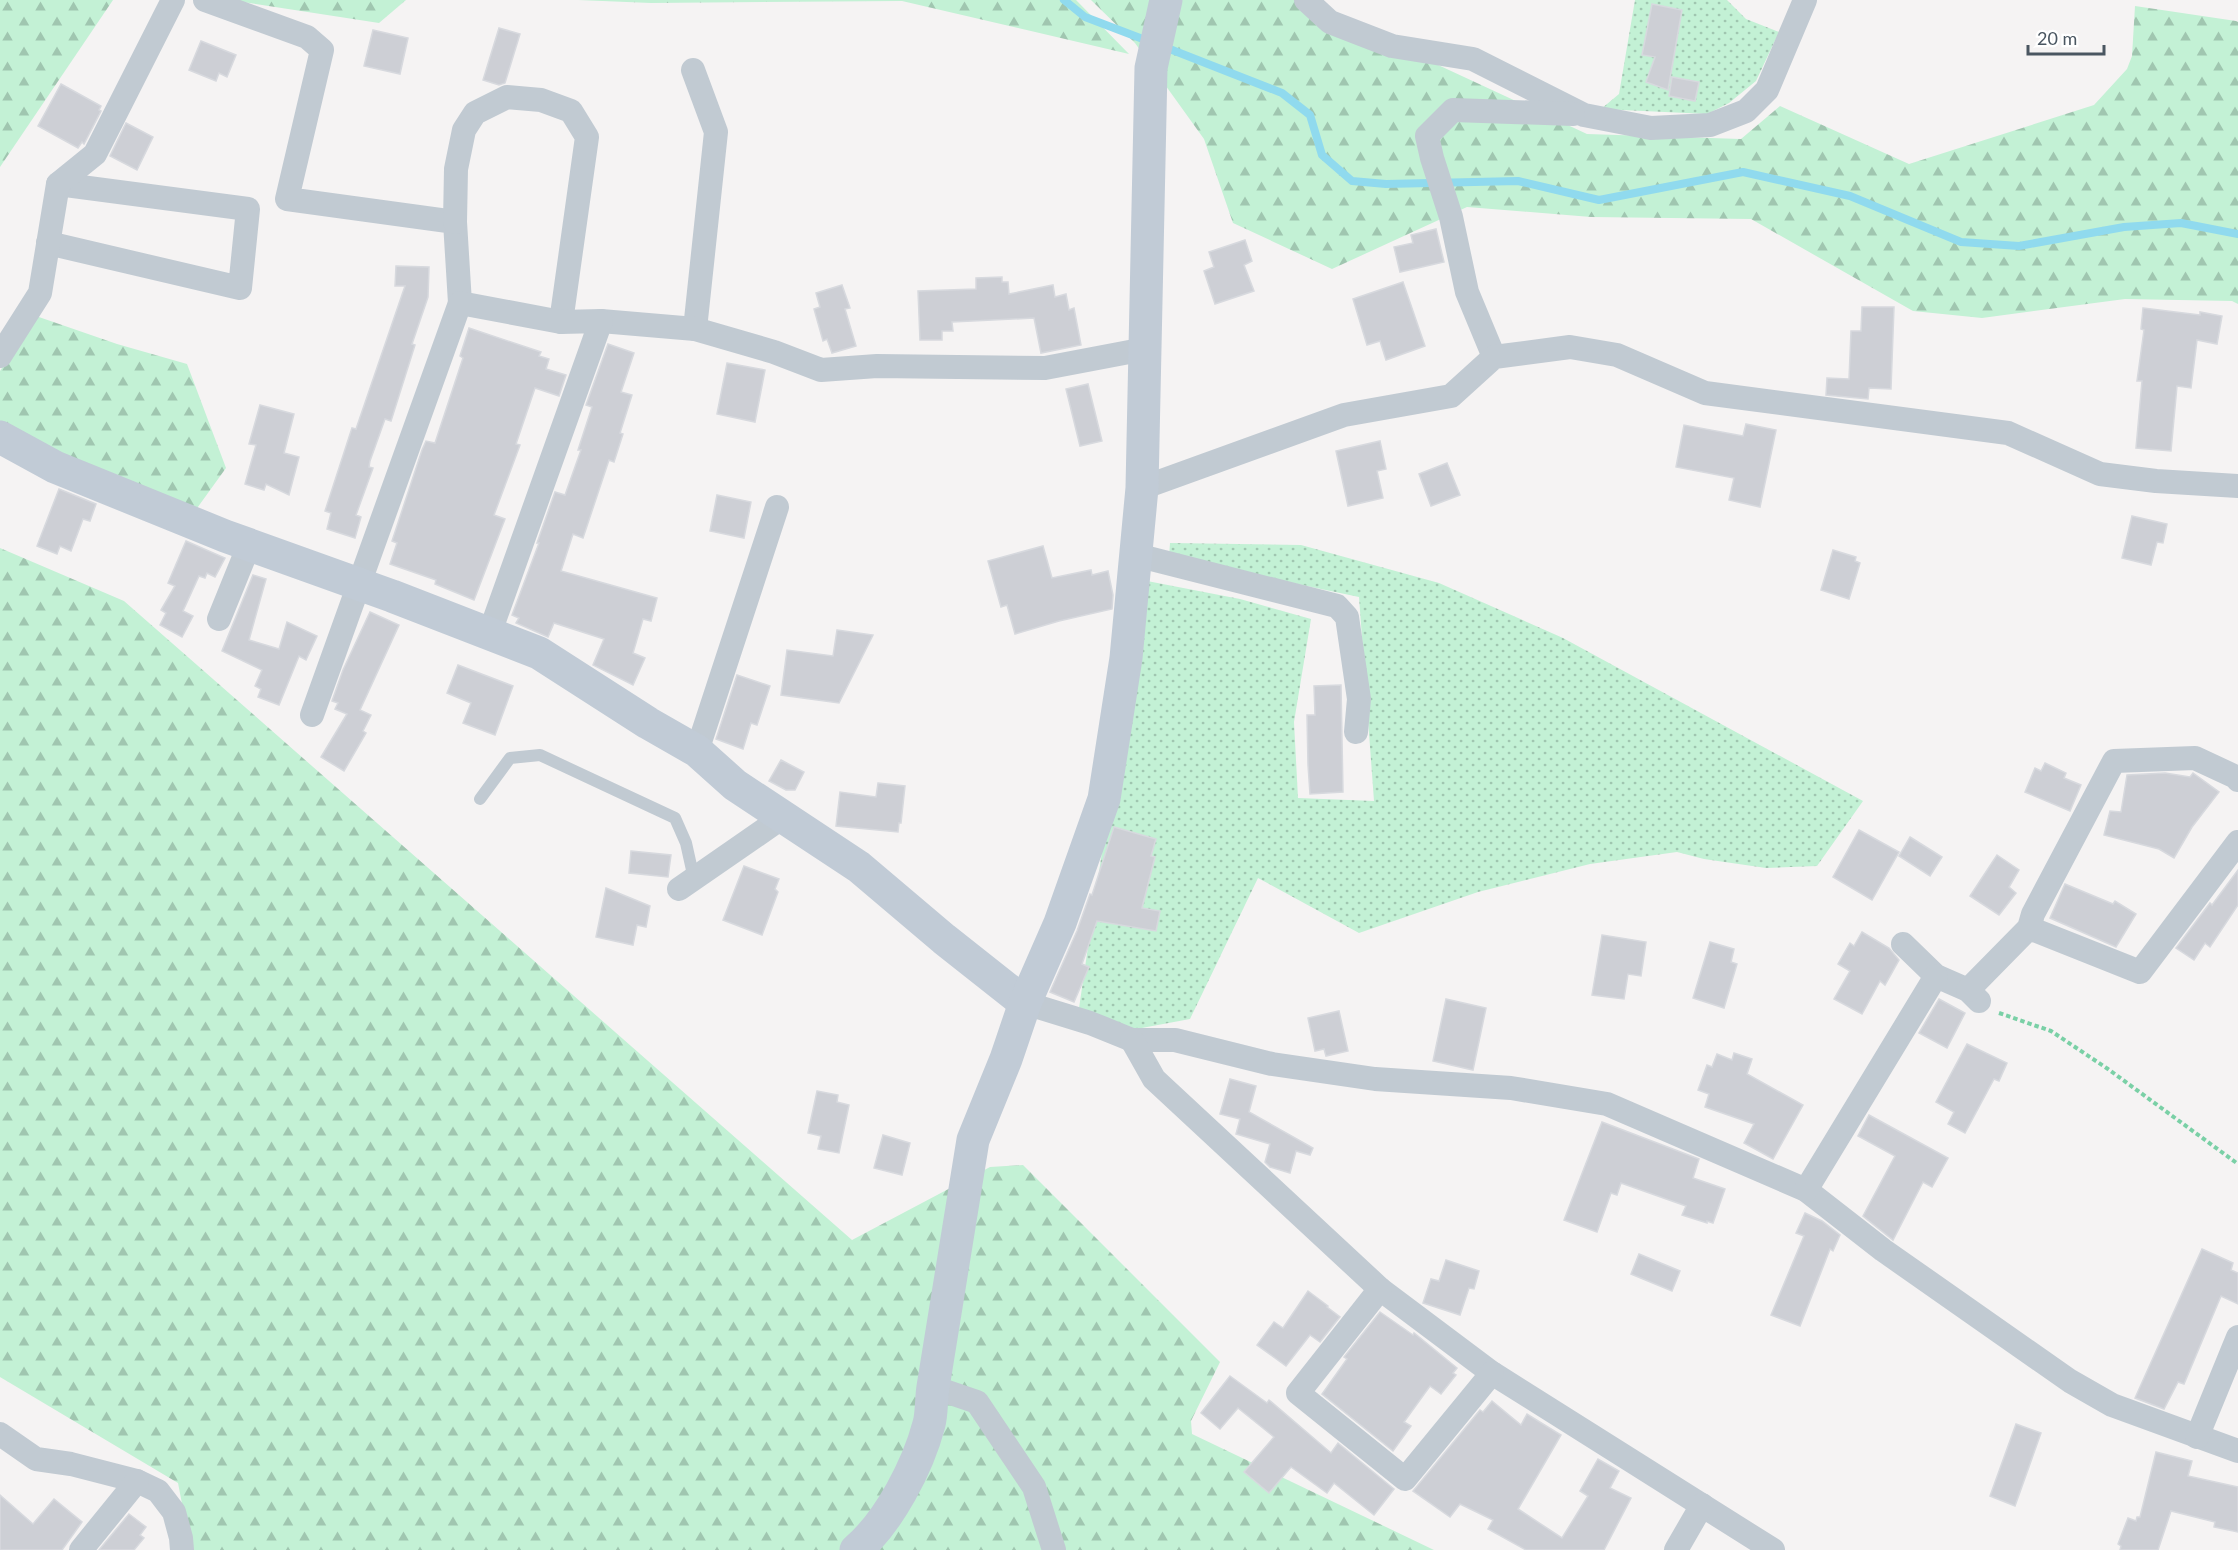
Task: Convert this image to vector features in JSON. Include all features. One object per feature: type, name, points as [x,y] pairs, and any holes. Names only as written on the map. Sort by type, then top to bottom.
[{"type":"street","points":[[0,356],[40,293],[58,184],[95,154],[173,0]]},
{"type":"street","points":[[205,0],[308,37],[322,50],[287,199]]},
{"type":"street","points":[[856,1550],[867,1541],[905,1486],[929,1424],[933,1387],[974,1140],[1025,1003],[1060,923],[1104,799],[1126,658],[1142,488],[1151,68],[1166,0]]},
{"type":"street","points":[[1306,0],[1330,22],[1392,46],[1473,59],[1584,115]]},
{"type":"street","points":[[1494,357],[1467,292],[1451,217],[1427,136],[1453,110],[1584,115],[1651,128],[1710,125],[1746,111],[1767,90],[1805,0]]},
{"type":"street","points":[[693,70],[716,132],[695,329]]},
{"type":"street","points":[[312,715],[460,303],[455,222],[456,169],[464,129],[475,113],[507,97],[541,100],[571,111],[587,137],[561,322]]},
{"type":"street","points":[[58,184],[248,209],[287,199],[455,222]]},
{"type":"street","points":[[48,243],[240,288],[248,209]]},
{"type":"street","points":[[460,303],[561,322],[601,321],[695,329],[774,352],[821,370],[877,366],[1045,368],[1145,349]]},
{"type":"street","points":[[489,634],[601,321]]},
{"type":"street","points":[[1142,488],[1344,415],[1451,396],[1494,357],[1570,347],[1617,355],[1705,393],[2008,433],[2100,474],[2156,481],[2238,486]]},
{"type":"street","points":[[0,437],[55,467],[249,545],[539,653],[648,723],[697,751],[735,785],[860,867],[944,939],[1025,1003],[1089,1023],[1132,1040],[1175,1040],[1272,1064],[1375,1079],[1511,1088],[1607,1104],[1806,1190],[1883,1250],[2070,1381],[2112,1405],[2238,1451]]},
{"type":"street","points":[[697,751],[777,507]]},
{"type":"street","points":[[219,619],[249,545]]},
{"type":"street","points":[[1136,555],[1337,606],[1347,617],[1359,699],[1356,732]]},
{"type":"street","points":[[1903,944],[1936,976],[1974,995],[2029,928],[2033,914],[2114,761],[2195,758],[2238,780]]},
{"type":"street","points":[[687,884],[783,817]]},
{"type":"street","points":[[2029,928],[2140,972],[2238,842]]},
{"type":"street","points":[[1806,1190],[1936,976]]},
{"type":"street","points":[[1132,1040],[1154,1079],[1380,1289],[1492,1373],[1773,1550]]},
{"type":"street","points":[[1380,1289],[1298,1393],[1405,1479],[1492,1373]]},
{"type":"street","points":[[2197,1437],[2238,1337]]},
{"type":"street","points":[[933,1387],[977,1401],[1034,1487],[1054,1550]]},
{"type":"street","points":[[0,1434],[36,1459],[71,1464],[137,1481],[158,1491],[174,1512],[182,1550]]},
{"type":"street","points":[[81,1550],[137,1481]]},
{"type":"street","points":[[1676,1550],[1702,1505]]},
{"type":"lane","points":[[480,799],[510,758],[540,755],[675,818],[687,843],[687,884]]},
{"type":"path","points":[[1974,995],[1992,1010],[2051,1031],[2155,1102],[2238,1164]]},
{"type":"green space","points":[[0,0],[113,0],[0,167]]},
{"type":"green space","points":[[230,0],[406,0],[379,23]]},
{"type":"green space","points":[[578,0],[1076,0],[1129,54],[902,1],[651,3]]},
{"type":"green space","points":[[1091,0],[1298,0],[1587,134],[1741,139],[1780,106],[1909,164],[2094,105],[2127,69],[2132,56],[2135,6],[2236,21],[2238,22],[2238,304],[2232,301],[2125,299],[1982,318],[1913,311],[1751,219],[1591,217],[1467,207],[1332,269],[1233,223],[1204,139],[1135,43]]},
{"type":"green space","points":[[1635,0],[1727,0],[1746,19],[1779,32],[1756,81],[1729,103],[1707,114],[1601,109],[1619,94]]},
{"type":"green space","points":[[36,316],[117,344],[187,364],[226,468],[195,511],[0,428],[0,371]]},
{"type":"green space","points":[[1170,543],[1301,545],[1439,583],[1563,638],[1863,801],[1817,866],[1766,868],[1704,859],[1677,852],[1590,864],[1478,892],[1359,933],[1258,878],[1190,1019],[1131,1030],[1078,1015],[1142,580],[1240,599],[1311,619],[1294,722],[1298,798],[1374,801],[1359,597],[1169,557]]},
{"type":"green space","points":[[0,548],[124,601],[852,1240],[990,1167],[1023,1165],[1220,1362],[1191,1421],[1192,1434],[1434,1550],[191,1550],[178,1483],[0,1377]]},
{"type":"building","points":[[1652,4],[1682,10],[1668,90],[1646,82],[1655,57],[1642,55]]},
{"type":"building","points":[[499,28],[520,34],[505,83],[499,85],[483,80]]},
{"type":"building","points":[[373,30],[408,38],[400,74],[364,66]]},
{"type":"building","points":[[201,41],[236,55],[227,77],[219,73],[216,81],[189,70]]},
{"type":"building","points":[[1672,77],[1699,82],[1695,101],[1669,96]]},
{"type":"building","points":[[61,84],[101,106],[99,110],[101,111],[84,144],[82,142],[78,148],[38,126]]},
{"type":"building","points":[[126,123],[153,137],[137,170],[110,156]]},
{"type":"building","points":[[1436,229],[1444,262],[1400,272],[1394,247],[1413,243],[1411,235]]},
{"type":"building","points":[[1245,240],[1252,261],[1244,265],[1254,291],[1215,304],[1204,271],[1214,267],[1209,252]]},
{"type":"building","points":[[396,266],[429,267],[428,297],[412,344],[415,345],[391,421],[385,419],[370,461],[369,467],[373,468],[356,515],[361,517],[355,538],[327,529],[331,513],[325,511],[352,428],[356,429],[405,286],[395,286]]},
{"type":"building","points":[[1002,277],[1002,282],[1008,282],[1009,294],[1053,285],[1055,297],[1066,294],[1069,310],[1074,308],[1081,345],[1041,353],[1034,318],[952,322],[953,331],[942,331],[942,340],[920,340],[918,291],[976,289],[976,278]]},
{"type":"building","points":[[1403,282],[1425,346],[1386,360],[1380,341],[1367,345],[1353,299]]},
{"type":"building","points":[[842,285],[850,308],[845,309],[856,346],[832,353],[827,339],[823,341],[814,309],[820,307],[816,293]]},
{"type":"building","points":[[1862,307],[1894,307],[1891,389],[1869,388],[1868,399],[1826,395],[1827,378],[1849,379],[1851,331],[1861,331]]},
{"type":"building","points":[[2143,308],[2222,316],[2217,344],[2197,340],[2191,388],[2177,386],[2171,451],[2136,448],[2142,381],[2137,381],[2144,330],[2141,329]]},
{"type":"building","points":[[469,328],[541,352],[539,356],[549,359],[546,369],[566,375],[559,396],[535,388],[516,444],[520,445],[494,515],[505,519],[474,600],[435,584],[436,580],[390,564],[397,543],[392,541],[422,450],[426,441],[435,443],[463,358],[460,356]]},
{"type":"building","points":[[608,344],[634,353],[621,392],[632,395],[614,462],[609,460],[583,538],[573,534],[561,571],[657,598],[651,621],[643,619],[633,653],[645,658],[633,685],[593,665],[604,639],[554,623],[548,637],[516,623],[519,618],[512,615],[555,492],[565,495],[581,450],[578,450],[592,407],[586,405]]},
{"type":"building","points":[[727,363],[765,370],[755,422],[717,414]]},
{"type":"building","points":[[1088,384],[1102,441],[1080,446],[1066,389]]},
{"type":"building","points":[[260,405],[294,414],[284,453],[299,457],[289,495],[266,484],[264,490],[245,484],[256,445],[249,444]]},
{"type":"building","points":[[1746,424],[1776,430],[1760,507],[1729,500],[1734,478],[1676,467],[1684,425],[1743,436]]},
{"type":"building","points":[[1380,441],[1386,469],[1377,471],[1383,498],[1348,506],[1336,451]]},
{"type":"building","points":[[1447,463],[1460,495],[1431,506],[1419,474]]},
{"type":"building","points":[[59,489],[96,504],[90,521],[83,519],[71,551],[60,546],[57,554],[37,546]]},
{"type":"building","points":[[717,495],[751,502],[744,538],[710,531]]},
{"type":"building","points":[[2132,516],[2167,524],[2163,543],[2157,542],[2151,565],[2122,558]]},
{"type":"building","points":[[186,541],[225,558],[215,577],[207,573],[205,578],[199,576],[183,611],[193,616],[182,637],[160,625],[166,613],[161,610],[175,586],[168,583]]},
{"type":"building","points":[[1043,546],[1052,578],[1091,570],[1092,575],[1108,571],[1113,595],[1112,609],[1015,634],[1007,605],[1001,607],[988,561]]},
{"type":"building","points":[[1833,550],[1856,557],[1855,561],[1860,563],[1849,599],[1821,590]]},
{"type":"building","points":[[253,575],[266,579],[249,640],[279,649],[287,622],[317,636],[306,660],[299,656],[279,705],[258,697],[261,689],[255,686],[262,670],[222,651]]},
{"type":"building","points":[[370,612],[399,625],[360,710],[371,715],[363,731],[366,733],[344,771],[321,757],[347,714],[335,709],[338,703],[332,701],[343,670]]},
{"type":"building","points":[[837,630],[873,635],[839,703],[781,695],[787,650],[833,656]]},
{"type":"building","points":[[458,665],[513,686],[495,735],[463,723],[471,703],[447,693]]},
{"type":"building","points":[[737,675],[770,686],[757,725],[751,723],[743,749],[716,739]]},
{"type":"building","points":[[1341,685],[1343,792],[1310,794],[1307,715],[1315,715],[1314,686]]},
{"type":"building","points":[[781,760],[804,772],[795,790],[786,790],[769,781]]},
{"type":"building","points":[[2045,763],[2066,773],[2064,778],[2081,785],[2070,811],[2025,792],[2035,768],[2041,771]]},
{"type":"building","points":[[2165,773],[2190,777],[2193,773],[2219,792],[2192,827],[2174,858],[2159,849],[2104,835],[2110,811],[2121,812],[2127,775]]},
{"type":"building","points":[[878,783],[905,786],[898,832],[836,826],[840,792],[876,797]]},
{"type":"building","points":[[1114,827],[1156,839],[1151,856],[1155,857],[1142,908],[1160,911],[1156,931],[1097,921],[1082,964],[1089,967],[1074,1002],[1050,992],[1077,931],[1090,894],[1092,895]]},
{"type":"building","points":[[1859,830],[1899,852],[1872,900],[1833,877]]},
{"type":"building","points":[[1910,837],[1942,857],[1930,876],[1899,856]]},
{"type":"building","points":[[631,851],[671,855],[668,877],[629,873]]},
{"type":"building","points":[[1997,855],[2019,870],[2009,887],[2016,893],[1999,915],[1970,896]]},
{"type":"building","points":[[744,866],[779,879],[775,889],[778,892],[762,935],[723,920]]},
{"type":"building","points":[[2238,870],[2238,905],[2210,947],[2205,943],[2194,960],[2176,948]]},
{"type":"building","points":[[2065,884],[2113,904],[2115,901],[2136,914],[2116,947],[2050,918]]},
{"type":"building","points":[[606,888],[650,906],[646,927],[637,925],[633,945],[596,937]]},
{"type":"building","points":[[1862,932],[1889,948],[1899,960],[1885,985],[1880,981],[1862,1014],[1834,999],[1850,971],[1838,964],[1850,943],[1854,946]]},
{"type":"building","points":[[1602,935],[1646,942],[1641,976],[1628,974],[1624,999],[1592,995]]},
{"type":"building","points":[[1710,942],[1734,949],[1731,962],[1737,964],[1724,1008],[1693,998]]},
{"type":"building","points":[[1446,999],[1486,1008],[1473,1070],[1433,1061]]},
{"type":"building","points":[[1939,999],[1965,1013],[1947,1048],[1919,1033]]},
{"type":"building","points":[[1339,1011],[1348,1051],[1326,1056],[1324,1049],[1315,1051],[1308,1018]]},
{"type":"building","points":[[1967,1044],[2007,1063],[1999,1081],[1994,1079],[1965,1133],[1948,1124],[1954,1112],[1936,1102]]},
{"type":"building","points":[[1734,1053],[1752,1059],[1747,1074],[1803,1105],[1773,1159],[1744,1143],[1754,1124],[1705,1107],[1709,1094],[1698,1090],[1707,1065],[1712,1067],[1717,1054],[1732,1060]]},
{"type":"building","points":[[1230,1079],[1256,1086],[1249,1112],[1313,1148],[1310,1155],[1296,1151],[1290,1173],[1270,1167],[1265,1162],[1270,1144],[1236,1134],[1240,1119],[1220,1114]]},
{"type":"building","points":[[817,1091],[838,1095],[837,1102],[849,1105],[839,1153],[818,1149],[821,1136],[808,1133]]},
{"type":"building","points":[[1869,1115],[1948,1158],[1932,1187],[1923,1182],[1893,1240],[1863,1216],[1895,1156],[1858,1136]]},
{"type":"building","points":[[1602,1122],[1699,1159],[1693,1178],[1725,1189],[1713,1223],[1682,1215],[1686,1206],[1621,1183],[1617,1195],[1611,1193],[1597,1232],[1564,1220]]},
{"type":"building","points":[[883,1135],[910,1143],[902,1175],[874,1168]]},
{"type":"building","points":[[1805,1213],[1822,1221],[1840,1235],[1833,1251],[1830,1249],[1800,1326],[1771,1315],[1804,1236],[1796,1233]]},
{"type":"building","points":[[2202,1249],[2233,1263],[2231,1270],[2238,1273],[2238,1304],[2221,1296],[2184,1384],[2178,1382],[2164,1409],[2135,1398]]},
{"type":"building","points":[[1639,1254],[1680,1271],[1672,1291],[1631,1274]]},
{"type":"building","points":[[1446,1260],[1479,1271],[1474,1289],[1469,1288],[1460,1315],[1423,1303],[1431,1279],[1439,1281]]},
{"type":"building","points":[[1308,1291],[1340,1317],[1320,1342],[1310,1335],[1286,1366],[1257,1345],[1274,1322],[1283,1328]]},
{"type":"building","points":[[1380,1312],[1413,1335],[1414,1333],[1457,1368],[1453,1373],[1456,1375],[1441,1394],[1430,1386],[1404,1422],[1411,1426],[1393,1451],[1322,1394],[1347,1359],[1344,1357]]},
{"type":"building","points":[[1230,1376],[1267,1403],[1269,1400],[1331,1453],[1338,1443],[1394,1489],[1374,1515],[1334,1483],[1327,1493],[1291,1467],[1269,1493],[1244,1472],[1274,1437],[1238,1408],[1220,1429],[1201,1413]]},
{"type":"building","points":[[1492,1401],[1521,1425],[1527,1414],[1561,1435],[1518,1509],[1562,1538],[1588,1496],[1580,1491],[1598,1459],[1619,1471],[1610,1488],[1631,1498],[1604,1550],[1526,1550],[1488,1529],[1493,1520],[1460,1504],[1450,1517],[1413,1491],[1480,1410],[1483,1412]]},
{"type":"building","points":[[2016,1424],[2041,1433],[2015,1506],[1990,1496]]},
{"type":"building","points":[[2156,1452],[2192,1461],[2188,1476],[2238,1487],[2238,1532],[2214,1527],[2215,1522],[2171,1511],[2158,1550],[2120,1550],[2121,1546],[2118,1544],[2128,1518],[2136,1521],[2137,1517],[2140,1517]]},
{"type":"building","points":[[0,1495],[33,1524],[54,1499],[82,1522],[62,1550],[0,1550]]},
{"type":"building","points":[[129,1514],[146,1527],[140,1535],[144,1538],[134,1550],[99,1550]]},
{"type":"waterway","points":[[1064,0],[1085,17],[1148,41]]},
{"type":"waterway","points":[[1162,46],[1282,93],[1310,115],[1322,155],[1352,181],[1386,184],[1518,181],[1599,200],[1743,172],[1850,196],[1961,242],[2019,246],[2124,227],[2181,223],[2238,234]]}]
